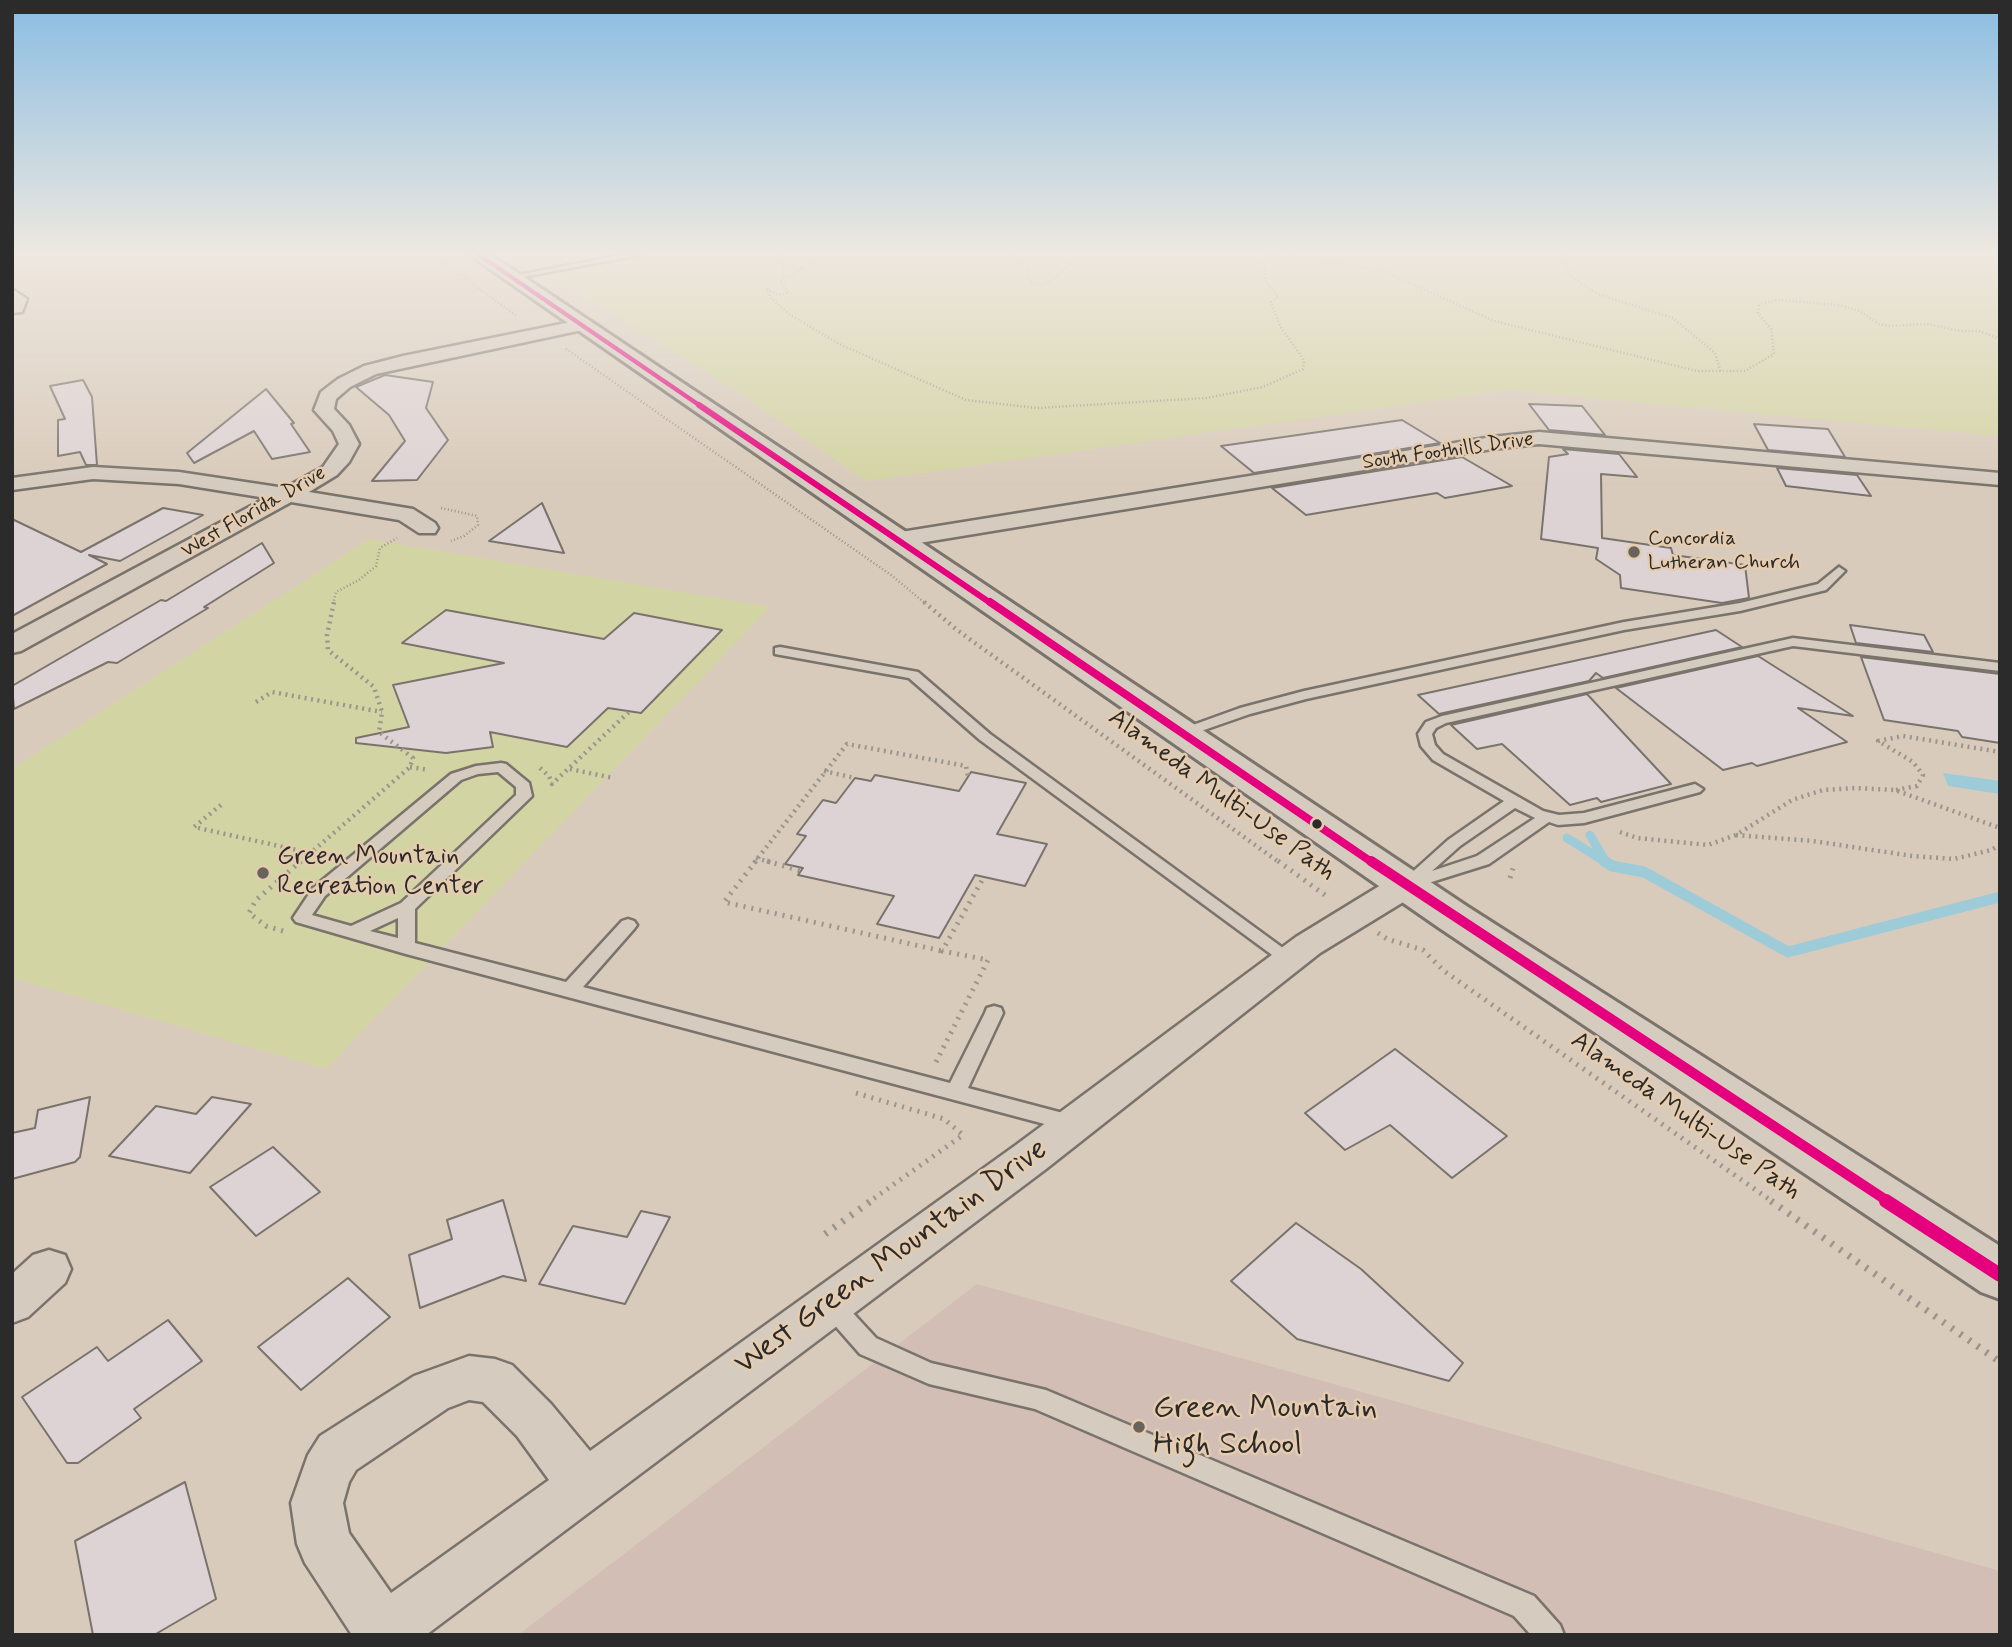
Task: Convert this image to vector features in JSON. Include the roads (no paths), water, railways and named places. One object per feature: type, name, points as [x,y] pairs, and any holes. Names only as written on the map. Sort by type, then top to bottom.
[{"type":"main road","points":[[591,332],[901,539],[1406,885],[2000,1275]]},
{"type":"street","name":"West Florida Drive","points":[[12,645],[330,471],[345,454],[349,444],[347,437],[324,410],[328,396],[344,383],[370,370],[403,361],[546,332]]},
{"type":"street","name":"South Foothills Drive","points":[[901,539],[1465,447],[1539,438],[2000,479]]},
{"type":"street","points":[[12,484],[71,475],[124,473],[179,478],[405,514],[427,528]]},
{"type":"street","name":"West Green Mountain Drive","points":[[383,1633],[1074,1124],[1289,959],[1353,916],[1406,885]]},
{"type":"street","points":[[12,1303],[49,1269]]},
{"type":"street","points":[[383,1633],[324,1544],[317,1503],[326,1473],[338,1453],[431,1392],[469,1378],[495,1381],[534,1420],[584,1484]]},
{"type":"lane","points":[[1185,733],[1245,710],[1317,692],[1624,626],[1775,599],[1822,587],[1839,571]]},
{"type":"lane","points":[[1695,789],[1571,820],[1547,817],[1438,757],[1426,741],[1426,729],[1442,720],[1793,642],[2000,667]]},
{"type":"lane","points":[[780,651],[913,675],[985,737],[1289,959]]},
{"type":"lane","points":[[353,932],[407,907],[524,796],[524,786],[501,767],[456,776],[319,891],[302,918],[406,948],[570,989],[1074,1124]]},
{"type":"lane","points":[[1406,885],[1454,843],[1516,801]]},
{"type":"lane","points":[[1406,885],[1483,860],[1547,817]]},
{"type":"lane","points":[[406,948],[407,907]]},
{"type":"lane","points":[[570,989],[628,925]]},
{"type":"lane","points":[[956,1092],[994,1013]]},
{"type":"lane","points":[[830,1304],[868,1346],[929,1373],[1037,1398],[1524,1606],[1550,1635]]},
{"type":"water","points":[[1943,773],[2000,781],[2000,794],[1948,786]]},
{"type":"waterway","points":[[1590,835],[1604,859]]},
{"type":"waterway","points":[[1567,838],[1607,863]]},
{"type":"waterway","points":[[1604,861],[1612,866],[1644,872],[1788,952],[2000,897]]},
{"type":"place","name":"Concordia Lutheran Church","points":[[1634,552]]},
{"type":"place","name":"Green Mountain Recreation Center","points":[[263,873]]},
{"type":"place","name":"Green Mountain High School","points":[[1139,1427]]}]
